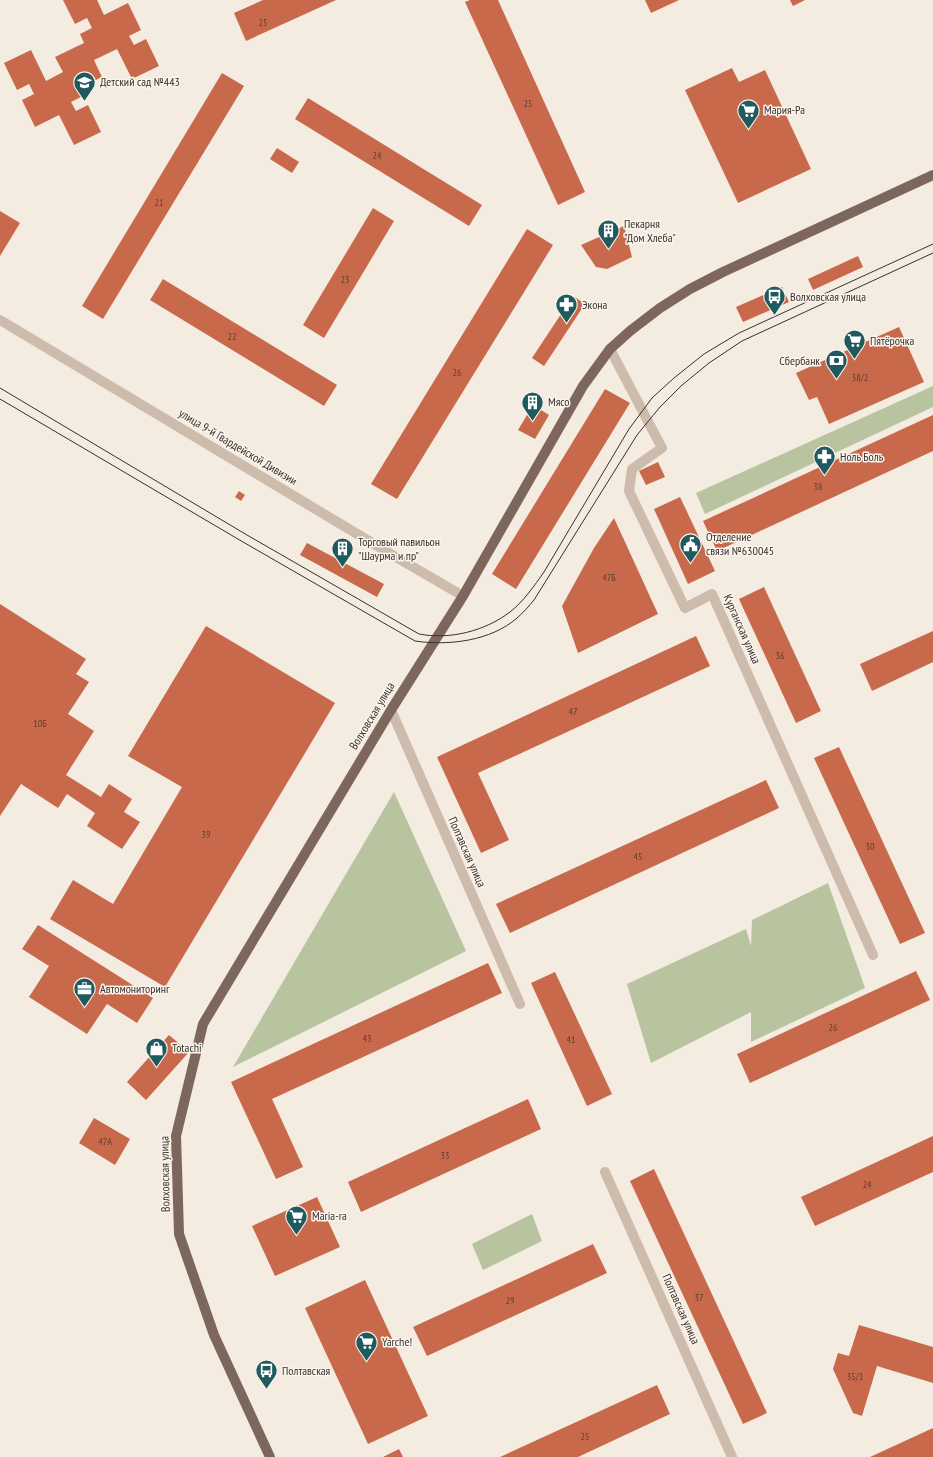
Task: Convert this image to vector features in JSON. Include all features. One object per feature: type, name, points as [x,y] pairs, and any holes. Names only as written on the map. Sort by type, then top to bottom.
[{"type":"main road","name":"Волховская улица","points":[[270,1457],[214,1335],[179,1234],[176,1136],[203,1024],[391,710],[463,596],[583,386],[610,349],[660,308],[697,285],[933,176]]},
{"type":"street","name":"улица 9-й Гвардейской Дивизии","points":[[0,320],[463,596]]},
{"type":"street","name":"Курганская улица","points":[[610,349],[662,448],[632,469],[629,491],[685,608],[712,594],[873,955]]},
{"type":"street","name":"Полтавская улица","points":[[391,710],[520,1004]]},
{"type":"street","name":"Полтавская улица","points":[[605,1172],[732,1457]]},
{"type":"green space","points":[[933,386],[933,407],[705,514],[696,493]]},
{"type":"green space","points":[[394,792],[466,951],[233,1067]]},
{"type":"green space","points":[[828,883],[865,988],[751,1042],[751,1012],[651,1063],[627,984],[746,929],[751,946],[752,920]]},
{"type":"green space","points":[[532,1214],[542,1241],[483,1270],[472,1244]]},
{"type":"building","points":[[63,0],[97,0],[104,15],[128,3],[141,30],[129,36],[134,45],[146,39],[159,66],[132,79],[117,49],[94,60],[102,77],[79,88],[83,96],[71,102],[76,111],[88,105],[101,132],[74,145],[59,115],[35,127],[22,100],[34,94],[29,84],[17,90],[4,63],[31,50],[46,81],[63,72],[55,57],[84,43],[80,34],[92,28],[87,18],[75,24]]},
{"type":"building","points":[[263,0],[336,0],[246,41],[234,13]]},
{"type":"building","points":[[470,0],[498,0],[585,192],[558,205],[465,2]]},
{"type":"building","points":[[645,0],[679,0],[651,13]]},
{"type":"building","points":[[790,0],[805,0],[793,6]]},
{"type":"building","name":"Мария-Ра","points":[[732,68],[739,82],[765,70],[811,169],[738,203],[685,90]]},
{"type":"building","points":[[222,73],[244,86],[103,319],[82,306]]},
{"type":"building","points":[[308,98],[482,205],[469,226],[295,119]]},
{"type":"building","points":[[277,148],[299,162],[292,173],[270,159]]},
{"type":"building","points":[[373,208],[394,221],[324,338],[303,325]]},
{"type":"building","points":[[0,211],[20,223],[0,256]]},
{"type":"building","name":"Пекарня \"Дом Хлеба\"","points":[[624,226],[632,257],[607,269],[596,267],[581,245]]},
{"type":"building","points":[[527,229],[553,245],[397,499],[371,484]]},
{"type":"building","points":[[858,256],[863,267],[813,290],[808,279]]},
{"type":"building","points":[[163,279],[337,385],[324,406],[150,300]]},
{"type":"building","points":[[782,287],[789,302],[743,322],[736,307]]},
{"type":"building","points":[[573,296],[585,304],[544,366],[532,358]]},
{"type":"building","points":[[899,327],[924,382],[829,424],[817,397],[809,400],[796,373]]},
{"type":"building","points":[[605,389],[630,403],[516,589],[492,574]]},
{"type":"building","name":"Мясо","points":[[533,405],[549,415],[535,439],[518,430]]},
{"type":"building","points":[[933,415],[933,451],[717,551],[703,521]]},
{"type":"building","points":[[658,462],[665,477],[646,485],[639,471]]},
{"type":"building","points":[[239,491],[245,495],[241,501],[235,497]]},
{"type":"building","points":[[680,497],[715,571],[688,584],[654,509]]},
{"type":"building","points":[[614,518],[658,614],[578,653],[562,606],[594,548]]},
{"type":"building","name":"Торговый павильон \"Шаурма и пр\"","points":[[307,543],[384,584],[377,597],[300,555]]},
{"type":"building","points":[[764,587],[821,711],[796,723],[739,599]]},
{"type":"building","points":[[0,604],[86,659],[76,674],[89,682],[68,714],[94,731],[66,775],[101,797],[109,784],[132,799],[124,812],[140,822],[122,849],[87,826],[95,813],[67,794],[58,808],[21,784],[0,816]]},
{"type":"building","points":[[206,626],[335,703],[165,987],[50,919],[73,880],[113,904],[182,787],[128,756]]},
{"type":"building","points":[[933,631],[933,662],[872,691],[860,664]]},
{"type":"building","points":[[696,636],[710,666],[478,773],[509,840],[481,853],[437,757]]},
{"type":"building","points":[[839,747],[925,933],[900,944],[814,758]]},
{"type":"building","points":[[766,780],[779,808],[510,933],[496,904]]},
{"type":"building","points":[[38,925],[153,998],[137,1023],[107,1004],[87,1034],[29,997],[49,966],[22,949]]},
{"type":"building","points":[[488,963],[502,993],[272,1099],[303,1167],[276,1179],[231,1082]]},
{"type":"building","points":[[916,971],[930,1000],[750,1083],[737,1054]]},
{"type":"building","points":[[555,972],[612,1094],[587,1106],[531,983]]},
{"type":"building","points":[[169,1035],[189,1052],[146,1100],[127,1082]]},
{"type":"building","points":[[528,1099],[541,1129],[361,1212],[348,1182]]},
{"type":"building","points":[[94,1118],[130,1139],[115,1165],[79,1143]]},
{"type":"building","points":[[933,1136],[933,1172],[815,1226],[801,1197]]},
{"type":"building","points":[[654,1169],[767,1413],[743,1424],[630,1181]]},
{"type":"building","name":"Maria-ra","points":[[317,1197],[340,1247],[275,1276],[252,1226]]},
{"type":"building","points":[[593,1244],[607,1273],[427,1356],[413,1327]]},
{"type":"building","name":"Yarche!","points":[[365,1280],[428,1416],[368,1444],[305,1308]]},
{"type":"building","points":[[859,1325],[933,1347],[933,1383],[877,1366],[862,1416],[853,1413],[833,1369],[838,1353],[849,1356]]},
{"type":"building","points":[[657,1385],[670,1414],[578,1457],[500,1457]]},
{"type":"building","points":[[933,1428],[933,1457],[870,1457]]},
{"type":"building","points":[[399,1449],[403,1457],[383,1457]]},
{"type":"tram line","points":[[0,388],[247,535],[419,634],[431,636],[455,635],[478,629],[500,619],[515,608],[533,588],[629,429],[652,398],[674,378],[704,354],[739,333],[933,244]]},
{"type":"tram line","points":[[0,399],[415,641],[441,643],[469,640],[482,637],[507,626],[534,600],[637,435],[660,407],[681,386],[709,363],[742,341],[933,253]]},
{"type":"place","name":"Детский сад №443","points":[[85,102]]},
{"type":"place","name":"Мария-Ра","points":[[748,130]]},
{"type":"place","name":"Пекарня \"Дом Хлеба\"","points":[[608,250]]},
{"type":"place","name":"Волховская улица","points":[[774,316]]},
{"type":"place","name":"Экона","points":[[566,324]]},
{"type":"place","name":"Пятёрочка","points":[[855,360]]},
{"type":"place","name":"Сбербанк","points":[[836,380]]},
{"type":"place","name":"Мясо","points":[[533,422]]},
{"type":"place","name":"Ноль Боль","points":[[824,476]]},
{"type":"place","name":"Отделение связи №630045","points":[[690,564]]},
{"type":"place","name":"Торговый павильон \"Шаурма и пр\"","points":[[342,568]]},
{"type":"place","name":"Автомониторинг","points":[[84,1008]]},
{"type":"place","name":"Totachi","points":[[157,1068]]},
{"type":"place","name":"Maria-ra","points":[[296,1236]]},
{"type":"place","name":"Yarche!","points":[[366,1362]]},
{"type":"place","name":"Полтавская","points":[[266,1390]]}]
